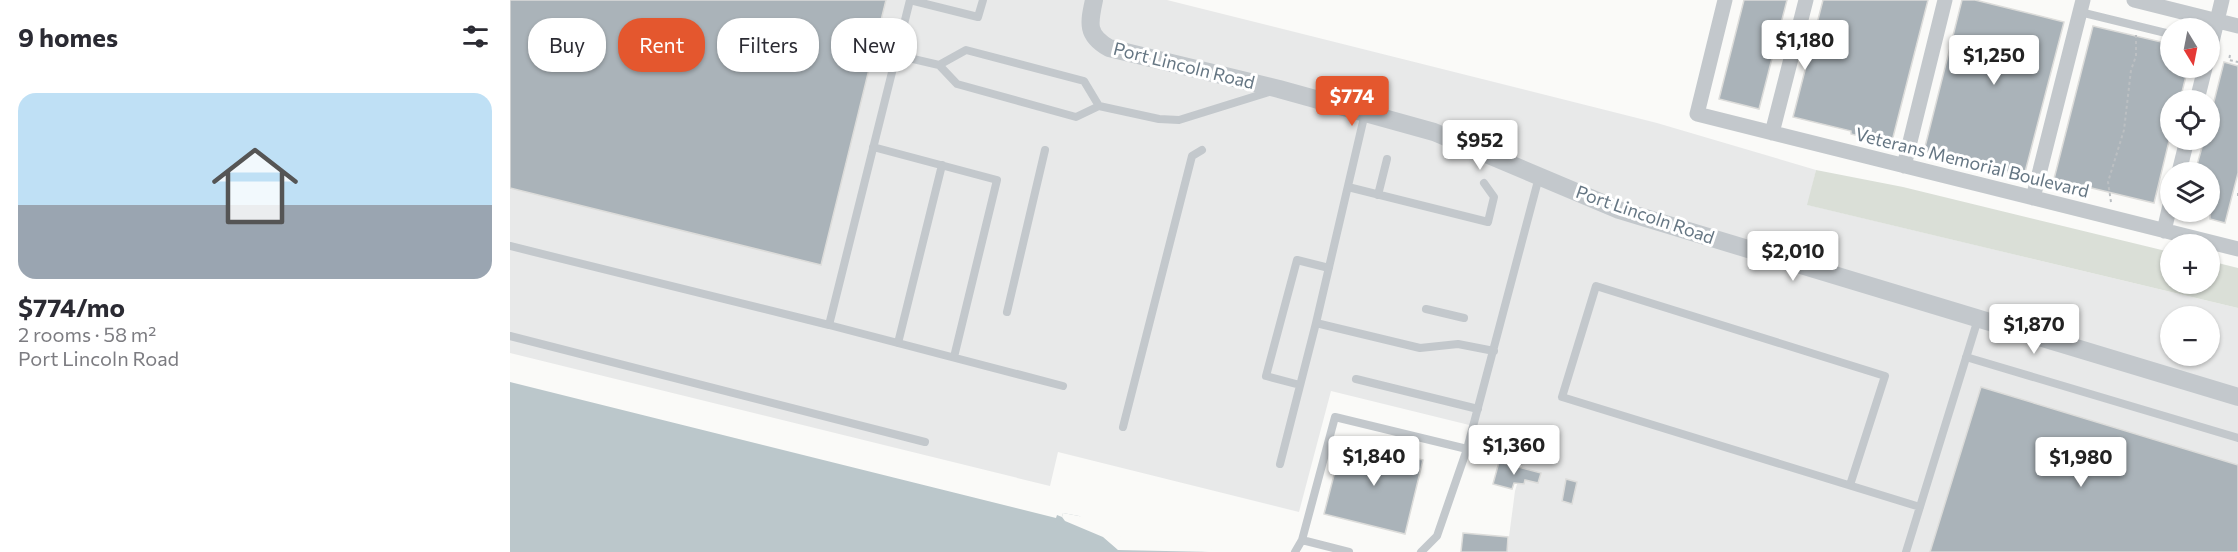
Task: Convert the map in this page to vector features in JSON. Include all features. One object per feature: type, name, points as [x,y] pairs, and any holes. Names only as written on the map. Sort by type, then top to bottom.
[{"type":"street","name":"Port Lincoln Road","points":[[1095,0],[1090,22],[1092,34],[1109,48],[1279,89],[1434,132],[1619,210],[2238,398]]},
{"type":"street","name":"Veterans Memorial Boulevard","points":[[1725,0],[1697,114],[2238,249]]},
{"type":"street","points":[[1772,133],[1806,0]]},
{"type":"street","points":[[1904,166],[1945,0]]},
{"type":"street","points":[[2134,0],[2205,18]]},
{"type":"street","points":[[2218,18],[2222,0]]},
{"type":"street","points":[[2033,198],[2082,6]]},
{"type":"street","points":[[2220,22],[2238,26]]},
{"type":"street","points":[[2164,231],[2166,222]]},
{"type":"lane","points":[[905,18],[910,0],[978,17],[983,0]]},
{"type":"lane","points":[[2082,6],[2160,32]]},
{"type":"lane","points":[[939,65],[966,50],[1084,81],[1099,105]]},
{"type":"lane","points":[[917,60],[939,65],[957,84],[1076,117],[1099,105],[1159,119],[1179,120],[1279,89]]},
{"type":"lane","points":[[829,325],[892,72]]},
{"type":"lane","points":[[1280,464],[1316,323],[1365,112]]},
{"type":"lane","points":[[873,147],[997,180],[954,357]]},
{"type":"lane","points":[[1007,312],[1046,150]]},
{"type":"lane","points":[[1123,427],[1192,156],[1202,150]]},
{"type":"lane","points":[[1378,195],[1387,159]]},
{"type":"lane","points":[[898,343],[942,165]]},
{"type":"lane","points":[[1421,552],[1437,536],[1471,439],[1539,177]]},
{"type":"lane","points":[[1348,188],[1488,222],[1494,198],[1484,183]]},
{"type":"lane","points":[[510,246],[1063,386]]},
{"type":"lane","points":[[1300,385],[1266,376],[1297,260],[1329,268]]},
{"type":"lane","points":[[1850,485],[1885,376],[1596,286],[1562,397],[1920,507]]},
{"type":"lane","points":[[1426,309],[1464,318]]},
{"type":"lane","points":[[1906,552],[1978,319]]},
{"type":"lane","points":[[1316,323],[1420,348],[1458,344],[1494,351]]},
{"type":"lane","points":[[510,336],[925,442]]},
{"type":"lane","points":[[1966,357],[2238,438]]},
{"type":"lane","points":[[1356,379],[1478,409]]},
{"type":"lane","points":[[1295,552],[1302,540],[1335,417],[1467,449]]},
{"type":"lane","points":[[1302,540],[1350,552]]},
{"type":"path","points":[[2108,217],[2111,198],[2108,182],[2124,130],[2138,26]]},
{"type":"path","points":[[2230,55],[2229,60],[2238,62]]},
{"type":"shaded area","points":[[510,0],[1167,0],[1657,123],[1816,170],[1808,205],[2160,289],[2160,294],[2180,294],[2238,308],[2238,552],[1507,552],[1515,491],[1522,467],[1512,446],[1514,436],[1331,391],[1299,512],[1058,452],[1050,486],[510,353]]},
{"type":"shaded area","points":[[1816,170],[1903,187],[2160,250],[2160,289],[1807,205]]},
{"type":"shaded area","points":[[2220,264],[2238,268],[2238,308],[2179,294],[2220,294]]},
{"type":"shaded area","points":[[510,382],[1056,518],[1057,515],[1062,517],[1063,513],[1079,516],[1117,539],[1210,552],[510,552]]},
{"type":"pier","points":[[1063,513],[1096,522],[1118,536],[1200,547],[1211,549],[1213,552],[1118,550],[1103,537],[1065,521],[1062,517]]},
{"type":"building","points":[[510,0],[886,0],[882,18],[831,18],[831,72],[868,72],[821,265],[510,188]]},
{"type":"building","points":[[1744,0],[1787,0],[1759,109],[1719,99]]},
{"type":"building","points":[[1823,0],[1928,0],[1891,145],[1851,134],[1851,131],[1793,117]]},
{"type":"building","points":[[1962,0],[1975,0],[2064,22],[2024,176],[1924,151]]},
{"type":"building","points":[[2093,26],[2160,42],[2160,78],[2186,78],[2182,90],[2160,90],[2160,150],[2167,150],[2164,162],[2160,162],[2160,178],[2154,203],[2054,179]]},
{"type":"building","points":[[2224,62],[2238,66],[2238,173],[2225,223],[2220,222],[2220,162],[2198,162],[2201,150],[2220,150],[2220,90],[2217,90]]},
{"type":"building","points":[[1981,387],[2238,465],[2238,552],[1930,552]]},
{"type":"building","points":[[1343,440],[1423,460],[1405,534],[1324,514]]},
{"type":"building","points":[[1499,462],[1541,473],[1538,483],[1525,480],[1524,484],[1514,483],[1512,489],[1493,484]]},
{"type":"building","points":[[1566,479],[1577,482],[1572,504],[1562,501]]},
{"type":"building","points":[[1463,533],[1508,537],[1507,552],[1461,552]]}]
